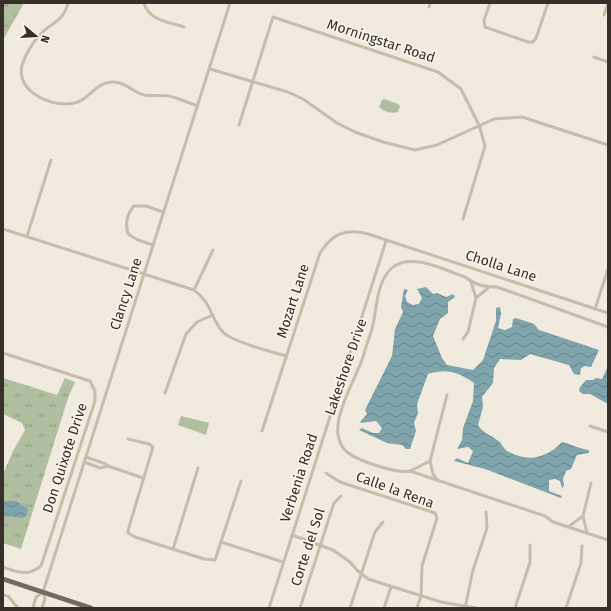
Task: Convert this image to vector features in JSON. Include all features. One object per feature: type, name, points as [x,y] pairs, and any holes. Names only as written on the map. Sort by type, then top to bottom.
[{"type":"main road","points":[[3,579],[91,608]]},
{"type":"street","points":[[68,3],[57,23],[39,35],[22,66],[24,85],[31,91],[42,99],[67,104],[78,102],[96,87],[106,82],[116,82],[143,95],[170,96],[198,106]]},
{"type":"street","points":[[144,3],[146,10],[153,17],[184,27]]},
{"type":"street","name":"Clancy Lane","points":[[43,592],[230,3]]},
{"type":"street","points":[[429,7],[430,3]]},
{"type":"street","points":[[490,3],[484,20],[485,27],[528,42],[533,42],[536,38],[548,3]]},
{"type":"street","points":[[604,15],[608,3]]},
{"type":"street","name":"Morningstar Road","points":[[253,82],[273,17],[438,72],[461,89],[479,125],[485,146],[463,219]]},
{"type":"street","points":[[594,57],[608,62]]},
{"type":"street","points":[[210,69],[288,92],[303,99],[337,123],[355,132],[383,142],[415,150],[437,145],[494,119],[522,117],[608,145]]},
{"type":"street","points":[[239,125],[253,82]]},
{"type":"street","points":[[27,236],[51,160]]},
{"type":"street","points":[[153,245],[138,240],[128,234],[126,225],[130,211],[134,206],[146,206],[163,212]]},
{"type":"street","points":[[3,229],[143,275],[194,290],[213,250]]},
{"type":"street","name":"Mozart Lane","points":[[194,290],[203,297],[223,332],[233,339],[286,356],[320,253],[328,242],[341,233],[358,231],[386,241]]},
{"type":"street","name":"Cholla Lane","points":[[386,241],[608,313]]},
{"type":"street","name":"Verbenia Road","points":[[268,608],[386,241]]},
{"type":"street","name":"Lakeshore Drive","points":[[608,327],[497,287],[488,288],[471,282],[466,277],[420,262],[408,261],[395,265],[389,270],[381,289],[373,325],[361,364],[350,384],[338,423],[338,436],[343,448],[356,458],[400,472],[410,471],[545,516],[553,522],[608,540]]},
{"type":"street","points":[[595,309],[608,269]]},
{"type":"street","points":[[464,339],[468,332],[476,298],[471,282]]},
{"type":"street","points":[[476,298],[488,288]]},
{"type":"street","points":[[165,393],[186,334],[197,322],[213,315]]},
{"type":"street","name":"Don Quixote Drive","points":[[3,353],[90,381],[95,391],[96,401],[41,566],[33,572],[21,573],[3,567]]},
{"type":"street","points":[[262,431],[286,356]]},
{"type":"street","points":[[438,481],[433,474],[430,461],[447,395]]},
{"type":"street","points":[[590,426],[608,432]]},
{"type":"street","points":[[128,439],[149,444],[153,447],[128,533],[204,559],[215,560],[241,481]]},
{"type":"street","points":[[86,457],[143,478]]},
{"type":"street","points":[[410,471],[430,461]]},
{"type":"street","points":[[84,462],[100,468],[108,466]]},
{"type":"street","points":[[173,549],[198,468]]},
{"type":"street","name":"Calle la Rena","points":[[326,473],[340,482],[435,513],[437,518],[422,566],[421,596],[417,608]]},
{"type":"street","points":[[587,533],[583,516],[591,482]]},
{"type":"street","name":"Corte del Sol","points":[[300,608],[334,503],[341,496]]},
{"type":"street","points":[[466,607],[473,570],[486,528],[486,512]]},
{"type":"street","points":[[568,527],[583,516]]},
{"type":"street","points":[[350,608],[375,532],[383,522]]},
{"type":"street","points":[[292,535],[320,544],[344,557],[368,579],[441,602],[476,608]]},
{"type":"street","points":[[222,542],[283,562]]},
{"type":"street","points":[[515,608],[530,562],[530,545]]},
{"type":"street","points":[[566,608],[581,563],[582,546]]},
{"type":"street","points":[[384,608],[391,587]]},
{"type":"street","points":[[33,608],[36,597],[43,592],[45,599],[42,608]]},
{"type":"street","points":[[3,595],[8,596],[18,608]]},
{"type":"green space","points":[[3,3],[24,3],[3,40]]},
{"type":"green space","points":[[384,99],[398,104],[400,106],[398,112],[388,112],[379,107]]},
{"type":"green space","points":[[3,378],[57,395],[65,378],[75,382],[68,398],[21,549],[3,543],[3,474],[13,451],[25,430],[22,423],[3,414]]},
{"type":"green space","points":[[181,416],[209,423],[206,435],[178,425]]},
{"type":"water","points":[[426,287],[433,294],[437,293],[446,297],[453,294],[455,297],[448,302],[448,313],[440,319],[433,336],[442,358],[447,365],[473,370],[483,360],[496,321],[496,308],[500,307],[501,314],[498,328],[505,330],[512,327],[513,319],[516,318],[534,324],[539,330],[599,350],[591,367],[585,366],[581,368],[580,375],[574,374],[569,365],[530,354],[521,360],[500,359],[494,368],[493,383],[482,397],[483,407],[478,425],[498,441],[507,451],[515,455],[530,458],[537,457],[550,452],[562,442],[589,450],[589,453],[577,455],[571,469],[566,471],[563,479],[564,486],[562,488],[560,481],[555,479],[549,480],[549,491],[562,496],[561,498],[485,469],[454,461],[457,458],[468,463],[473,451],[468,447],[457,449],[462,440],[463,428],[473,401],[474,383],[463,376],[452,372],[441,371],[428,374],[417,404],[418,413],[414,423],[416,431],[410,449],[406,449],[402,445],[387,443],[359,430],[362,428],[373,433],[379,433],[382,428],[376,421],[360,422],[367,414],[365,410],[392,356],[395,329],[403,312],[401,307],[404,289],[408,290],[405,296],[407,302],[413,305],[419,304],[422,298],[417,289]]},
{"type":"water","points":[[608,366],[608,404],[590,394],[583,394],[579,391],[580,387],[586,380],[593,380],[596,378],[602,379]]},
{"type":"water","points":[[4,501],[16,501],[28,509],[27,515],[23,518],[9,516],[3,517]]}]
